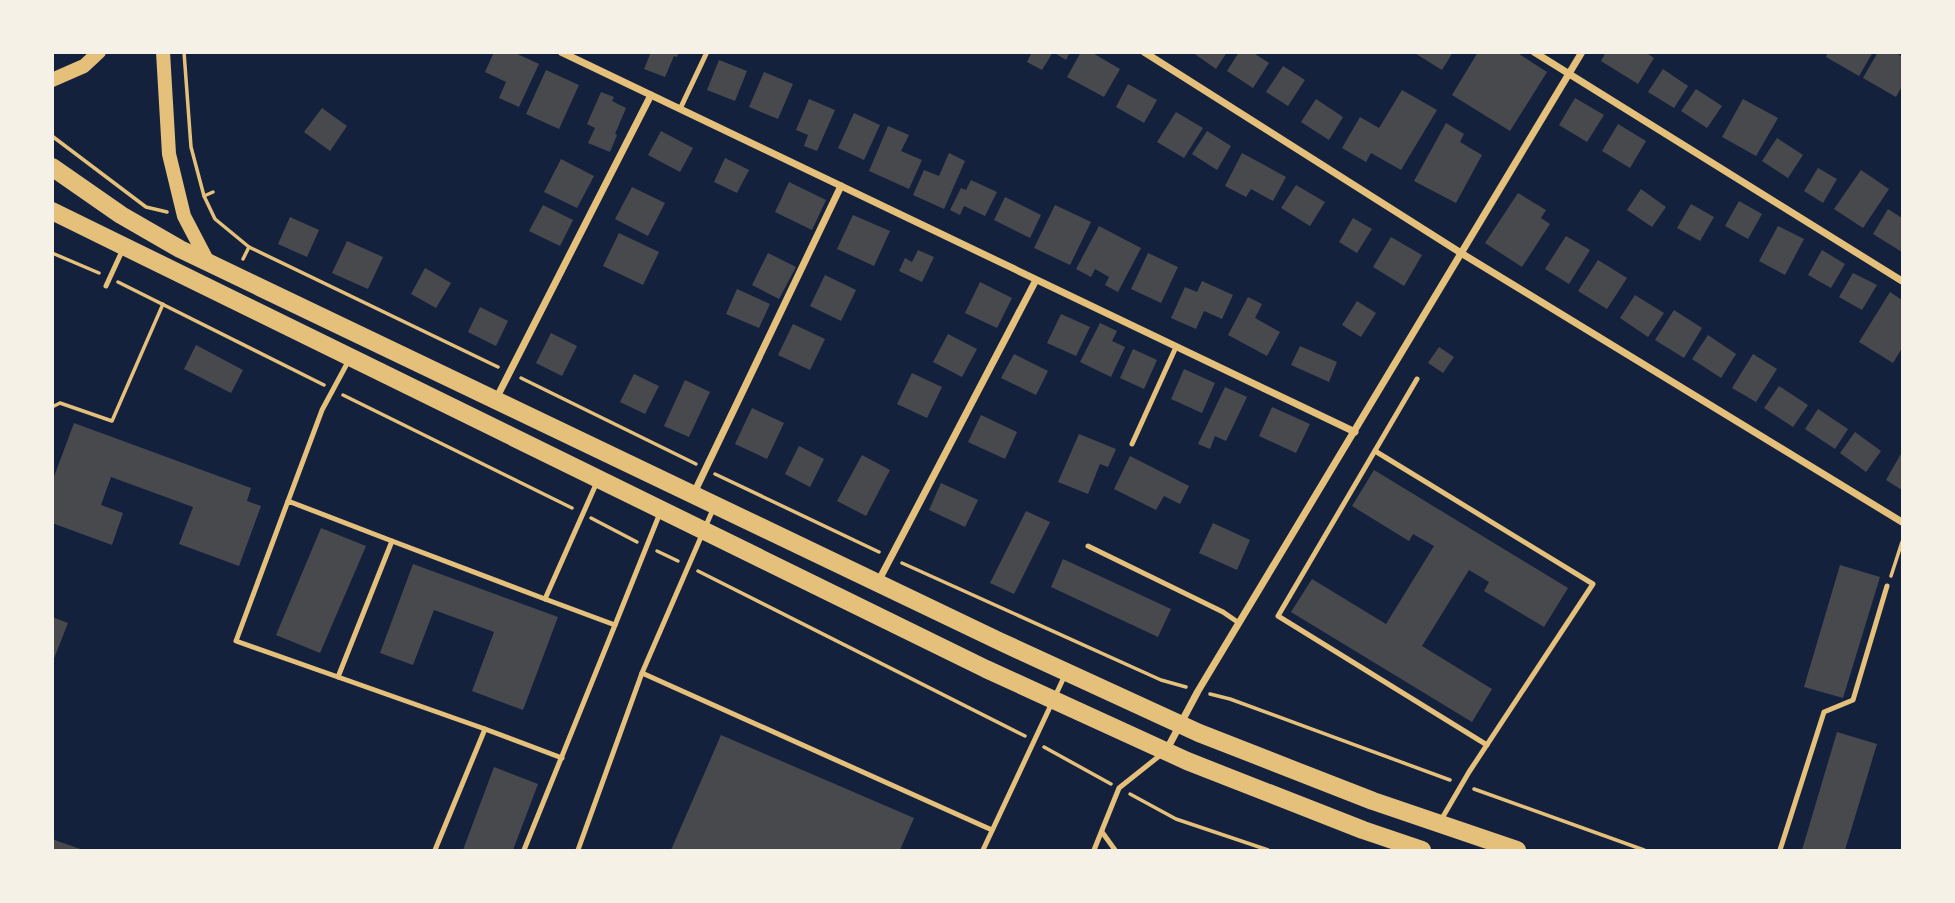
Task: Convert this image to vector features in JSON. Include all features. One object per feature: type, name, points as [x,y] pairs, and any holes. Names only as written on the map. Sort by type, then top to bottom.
[{"type":"main road","points":[[52,80],[84,66],[99,52]]},
{"type":"main road","points":[[163,52],[169,154],[184,216],[208,262]]},
{"type":"main road","points":[[52,167],[121,215],[180,249],[1066,672],[1179,724],[1361,796],[1517,850]]},
{"type":"main road","points":[[52,211],[1053,700],[1165,751],[1363,830],[1422,850]]},
{"type":"main road","points":[[52,219],[99,234]]},
{"type":"street","points":[[561,52],[1355,432]]},
{"type":"street","points":[[1144,52],[1461,253],[1902,522]]},
{"type":"street","points":[[1534,52],[1902,281]]},
{"type":"street","points":[[1165,751],[1198,691],[1582,52]]},
{"type":"street","points":[[496,399],[651,95]]},
{"type":"street","points":[[694,494],[841,187]]},
{"type":"street","points":[[878,583],[1036,280]]},
{"type":"lane","points":[[680,109],[707,52]]},
{"type":"lane","points":[[106,286],[125,246]]},
{"type":"lane","points":[[1132,444],[1176,347]]},
{"type":"lane","points":[[350,357],[322,410],[236,641],[562,758]]},
{"type":"lane","points":[[1417,379],[1278,616],[1487,745]]},
{"type":"lane","points":[[1375,451],[1593,584],[1439,823]]},
{"type":"lane","points":[[545,599],[598,479]]},
{"type":"lane","points":[[288,501],[615,625]]},
{"type":"lane","points":[[578,850],[642,673],[715,504]]},
{"type":"lane","points":[[524,850],[661,510]]},
{"type":"lane","points":[[338,677],[392,541]]},
{"type":"lane","points":[[1088,546],[1223,612],[1240,623]]},
{"type":"lane","points":[[1780,850],[1824,712],[1853,699],[1887,586]]},
{"type":"lane","points":[[983,850],[1066,672]]},
{"type":"lane","points":[[642,673],[992,830]]},
{"type":"lane","points":[[435,850],[485,729]]},
{"type":"lane","points":[[1094,850],[1119,788],[1165,751]]},
{"type":"lane","points":[[1102,832],[1115,850]]},
{"type":"path","points":[[184,52],[191,146],[204,196],[215,219],[249,247],[891,558],[1161,680],[1230,699],[1644,850]]},
{"type":"path","points":[[52,136],[146,207],[184,216],[215,219]]},
{"type":"path","points":[[204,196],[213,192]]},
{"type":"path","points":[[243,259],[249,247]]},
{"type":"path","points":[[52,253],[163,304],[646,547],[689,566],[1034,741],[1176,819],[1268,850]]},
{"type":"path","points":[[52,407],[60,403],[112,421],[163,304]]},
{"type":"path","points":[[1887,586],[1902,542]]},
{"type":"building","points":[[494,52],[513,52],[539,64],[519,107],[499,98],[506,82],[485,72]]},
{"type":"building","points":[[651,52],[679,52],[677,57],[674,56],[665,77],[644,69]]},
{"type":"building","points":[[1032,52],[1053,52],[1042,70],[1027,62]]},
{"type":"building","points":[[1053,52],[1070,52],[1066,60]]},
{"type":"building","points":[[1081,52],[1091,52],[1120,69],[1104,97],[1067,77]]},
{"type":"building","points":[[1192,52],[1227,52],[1216,69]]},
{"type":"building","points":[[1239,52],[1252,52],[1269,63],[1253,88],[1227,71]]},
{"type":"building","points":[[1413,52],[1453,52],[1442,70]]},
{"type":"building","points":[[1478,52],[1516,52],[1547,72],[1510,131],[1452,95]]},
{"type":"building","points":[[1606,52],[1645,52],[1654,58],[1638,84],[1601,61]]},
{"type":"building","points":[[1828,52],[1873,52],[1859,76],[1826,57]]},
{"type":"building","points":[[1878,52],[1895,52],[1902,57],[1902,86],[1896,97],[1863,78]]},
{"type":"building","points":[[719,60],[747,71],[735,101],[707,90]]},
{"type":"building","points":[[1283,66],[1305,80],[1288,106],[1266,92]]},
{"type":"building","points":[[1663,69],[1688,86],[1674,108],[1648,92]]},
{"type":"building","points":[[546,70],[579,85],[559,129],[526,114]]},
{"type":"building","points":[[764,72],[793,84],[778,119],[749,107]]},
{"type":"building","points":[[1128,84],[1157,100],[1144,123],[1116,107]]},
{"type":"building","points":[[1696,89],[1722,106],[1707,128],[1681,111]]},
{"type":"building","points":[[1402,90],[1437,110],[1401,170],[1371,153],[1366,162],[1342,148],[1360,117],[1379,128]]},
{"type":"building","points":[[601,92],[614,97],[612,101],[626,108],[610,152],[588,143],[595,128],[587,124]]},
{"type":"building","points":[[1575,98],[1604,115],[1587,142],[1559,125]]},
{"type":"building","points":[[809,99],[835,110],[817,151],[804,146],[808,135],[796,130]]},
{"type":"building","points":[[1316,99],[1343,117],[1329,140],[1301,122]]},
{"type":"building","points":[[1743,99],[1778,118],[1756,156],[1722,137]]},
{"type":"building","points":[[322,108],[347,126],[330,151],[304,132]]},
{"type":"building","points":[[1176,112],[1203,128],[1184,158],[1157,142]]},
{"type":"building","points":[[854,113],[880,125],[864,160],[838,148]]},
{"type":"building","points":[[1446,123],[1464,134],[1460,142],[1482,155],[1456,203],[1414,181]]},
{"type":"building","points":[[1618,124],[1646,141],[1630,168],[1602,151]]},
{"type":"building","points":[[888,126],[909,135],[901,151],[922,160],[909,189],[869,171]]},
{"type":"building","points":[[661,131],[693,148],[680,172],[648,155]]},
{"type":"building","points":[[1207,131],[1231,146],[1217,170],[1192,154]]},
{"type":"building","points":[[1777,138],[1803,155],[1788,178],[1762,161]]},
{"type":"building","points":[[949,153],[965,161],[944,209],[913,195],[924,170],[939,176]]},
{"type":"building","points":[[1242,153],[1286,177],[1273,201],[1251,189],[1246,197],[1225,186]]},
{"type":"building","points":[[725,158],[749,170],[737,193],[714,182]]},
{"type":"building","points":[[561,159],[594,176],[577,208],[544,192]]},
{"type":"building","points":[[1818,168],[1837,179],[1823,203],[1804,191]]},
{"type":"building","points":[[1861,170],[1889,189],[1863,228],[1834,209]]},
{"type":"building","points":[[971,180],[997,192],[985,216],[964,206],[960,215],[950,210],[961,188],[966,190]]},
{"type":"building","points":[[789,182],[826,200],[812,230],[775,212]]},
{"type":"building","points":[[1296,185],[1325,202],[1310,226],[1281,208]]},
{"type":"building","points":[[632,187],[665,203],[648,236],[615,219]]},
{"type":"building","points":[[1641,189],[1666,207],[1652,227],[1627,210]]},
{"type":"building","points":[[1518,193],[1546,210],[1541,218],[1550,224],[1522,267],[1485,243]]},
{"type":"building","points":[[1005,197],[1041,215],[1030,238],[994,220]]},
{"type":"building","points":[[1739,201],[1762,214],[1748,239],[1725,226]]},
{"type":"building","points":[[1691,204],[1714,217],[1700,241],[1677,228]]},
{"type":"building","points":[[543,205],[573,220],[560,246],[529,231]]},
{"type":"building","points":[[1055,205],[1091,222],[1070,265],[1034,248]]},
{"type":"building","points":[[1888,209],[1902,218],[1902,252],[1873,234]]},
{"type":"building","points":[[853,215],[890,231],[874,266],[837,249]]},
{"type":"building","points":[[290,217],[319,230],[307,257],[278,244]]},
{"type":"building","points":[[1353,218],[1372,229],[1357,253],[1339,242]]},
{"type":"building","points":[[1099,226],[1141,248],[1118,292],[1105,285],[1109,277],[1095,269],[1091,277],[1076,269]]},
{"type":"building","points":[[1778,226],[1804,239],[1785,275],[1759,261]]},
{"type":"building","points":[[619,233],[659,252],[643,285],[603,266]]},
{"type":"building","points":[[1566,236],[1590,250],[1569,284],[1545,269]]},
{"type":"building","points":[[1391,237],[1422,255],[1404,286],[1373,267]]},
{"type":"building","points":[[347,241],[383,257],[368,289],[332,273]]},
{"type":"building","points":[[918,250],[934,257],[922,282],[899,271],[905,258],[912,262]]},
{"type":"building","points":[[1822,250],[1845,264],[1831,288],[1808,275]]},
{"type":"building","points":[[768,253],[796,267],[779,299],[752,285]]},
{"type":"building","points":[[1148,253],[1178,267],[1161,303],[1131,289]]},
{"type":"building","points":[[1598,260],[1627,278],[1607,309],[1578,291]]},
{"type":"building","points":[[425,268],[451,283],[436,308],[411,294]]},
{"type":"building","points":[[1853,273],[1877,285],[1862,310],[1839,297]]},
{"type":"building","points":[[825,275],[856,290],[841,321],[810,306]]},
{"type":"building","points":[[1202,281],[1233,295],[1222,319],[1204,311],[1196,329],[1171,318],[1185,287],[1197,292]]},
{"type":"building","points":[[980,282],[1012,298],[997,328],[965,313]]},
{"type":"building","points":[[737,289],[770,304],[759,328],[726,314]]},
{"type":"building","points":[[1890,292],[1902,300],[1902,348],[1893,363],[1859,342]]},
{"type":"building","points":[[1635,295],[1664,313],[1648,337],[1620,318]]},
{"type":"building","points":[[1248,297],[1262,304],[1255,318],[1280,332],[1267,356],[1228,335]]},
{"type":"building","points":[[1357,301],[1376,313],[1361,337],[1342,325]]},
{"type":"building","points":[[480,307],[508,321],[496,346],[468,332]]},
{"type":"building","points":[[1674,310],[1702,328],[1684,358],[1655,340]]},
{"type":"building","points":[[1061,314],[1090,327],[1076,356],[1047,343]]},
{"type":"building","points":[[1100,323],[1117,331],[1112,341],[1125,347],[1111,377],[1080,362]]},
{"type":"building","points":[[793,324],[825,339],[810,370],[778,355]]},
{"type":"building","points":[[551,333],[577,346],[562,376],[536,363]]},
{"type":"building","points":[[948,334],[977,349],[962,377],[933,362]]},
{"type":"building","points":[[1708,335],[1736,354],[1721,378],[1692,359]]},
{"type":"building","points":[[196,345],[243,370],[231,393],[184,369]]},
{"type":"building","points":[[1300,346],[1337,362],[1329,382],[1291,365]]},
{"type":"building","points":[[1439,347],[1454,357],[1443,373],[1428,363]]},
{"type":"building","points":[[1133,349],[1157,360],[1144,389],[1120,378]]},
{"type":"building","points":[[1014,354],[1048,371],[1036,395],[1001,378]]},
{"type":"building","points":[[1753,354],[1777,369],[1756,402],[1732,388]]},
{"type":"building","points":[[1184,369],[1215,383],[1202,413],[1171,399]]},
{"type":"building","points":[[912,373],[942,387],[927,418],[897,404]]},
{"type":"building","points":[[634,374],[659,386],[645,414],[620,402]]},
{"type":"building","points":[[685,380],[710,392],[689,437],[664,426]]},
{"type":"building","points":[[1779,386],[1808,405],[1793,427],[1764,408]]},
{"type":"building","points":[[1225,387],[1247,397],[1226,441],[1215,436],[1210,449],[1198,444]]},
{"type":"building","points":[[1272,407],[1310,424],[1296,453],[1259,436]]},
{"type":"building","points":[[752,408],[784,423],[767,459],[735,444]]},
{"type":"building","points":[[1818,409],[1848,429],[1835,449],[1805,429]]},
{"type":"building","points":[[981,415],[1017,432],[1005,459],[968,442]]},
{"type":"building","points":[[74,423],[251,488],[247,501],[261,506],[239,566],[179,544],[193,507],[111,477],[101,505],[123,513],[112,545],[52,523],[52,482]]},
{"type":"building","points":[[1855,432],[1881,451],[1866,472],[1840,453]]},
{"type":"building","points":[[1079,434],[1116,449],[1108,467],[1100,464],[1088,494],[1058,482]]},
{"type":"building","points":[[799,446],[824,459],[810,487],[785,474]]},
{"type":"building","points":[[1902,452],[1902,490],[1886,480]]},
{"type":"building","points":[[862,455],[890,470],[866,516],[837,501]]},
{"type":"building","points":[[1130,456],[1189,486],[1180,504],[1164,496],[1156,510],[1114,489]]},
{"type":"building","points":[[1374,470],[1568,588],[1544,627],[1484,591],[1489,582],[1469,570],[1422,646],[1492,689],[1472,722],[1291,612],[1312,579],[1386,624],[1434,546],[1413,534],[1409,541],[1352,506]]},
{"type":"building","points":[[941,483],[978,500],[965,527],[929,510]]},
{"type":"building","points":[[1026,511],[1050,522],[1014,594],[990,583]]},
{"type":"building","points":[[1213,523],[1250,540],[1237,570],[1199,553]]},
{"type":"building","points":[[321,528],[366,546],[320,653],[276,635]]},
{"type":"building","points":[[1063,559],[1171,609],[1158,637],[1051,587]]},
{"type":"building","points":[[413,564],[558,617],[523,710],[472,691],[494,632],[434,610],[413,665],[380,653]]},
{"type":"building","points":[[1840,565],[1880,577],[1843,698],[1804,687]]},
{"type":"building","points":[[52,617],[68,623],[53,661],[52,661]]},
{"type":"building","points":[[1837,732],[1877,744],[1845,850],[1802,850]]},
{"type":"building","points":[[721,735],[914,818],[900,850],[671,850]]},
{"type":"building","points":[[494,767],[538,784],[513,850],[463,850]]},
{"type":"building","points":[[52,839],[83,850],[52,850]]}]
